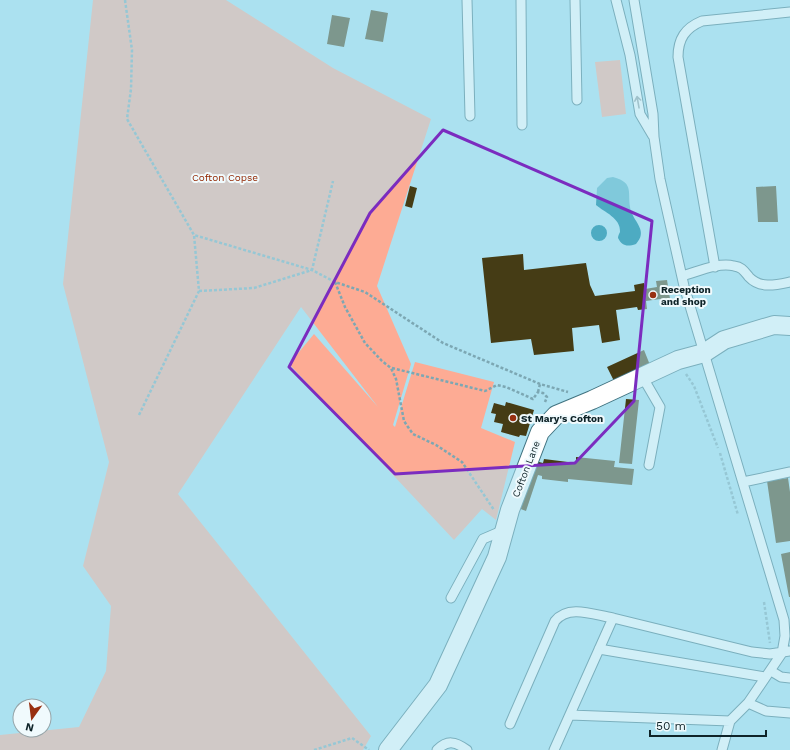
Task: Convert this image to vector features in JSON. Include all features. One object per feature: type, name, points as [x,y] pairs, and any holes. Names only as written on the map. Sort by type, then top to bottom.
[{"type":"street","name":"Cofton Lane","points":[[388,750],[438,686],[498,557],[506,527],[540,432],[556,415],[678,360],[704,353],[724,340],[774,325],[790,326]]},
{"type":"lane","points":[[467,0],[470,116]]},
{"type":"lane","points":[[521,0],[522,125]]},
{"type":"lane","points":[[574,0],[577,100]]},
{"type":"lane","points":[[616,0],[630,55],[640,114],[654,137]]},
{"type":"lane","points":[[634,0],[653,114],[654,137],[660,179],[682,276],[784,620],[786,652],[768,674],[748,703],[730,721],[722,750]]},
{"type":"lane","points":[[715,267],[678,57],[680,40],[689,28],[702,21],[790,12]]},
{"type":"lane","points":[[682,276],[715,267],[733,265],[741,268],[750,278],[760,284],[772,285],[790,282]]},
{"type":"lane","points":[[642,376],[660,407],[649,465]]},
{"type":"lane","points":[[743,482],[790,472]]},
{"type":"lane","points":[[451,598],[482,539],[506,527]]},
{"type":"lane","points":[[510,724],[555,621],[561,614],[570,611],[613,618],[752,652],[770,654],[786,652]]},
{"type":"lane","points":[[554,750],[613,618]]},
{"type":"lane","points":[[599,649],[790,678]]},
{"type":"lane","points":[[748,703],[766,710],[790,712]]},
{"type":"lane","points":[[570,715],[730,721]]},
{"type":"lane","points":[[437,750],[445,743],[450,742],[466,750]]},
{"type":"path","points":[[125,0],[132,50],[131,89],[127,119],[194,235],[199,291],[139,415]]},
{"type":"path","points":[[312,270],[333,181]]},
{"type":"path","points":[[194,235],[312,270],[335,282],[365,292],[443,343],[540,384],[592,400]]},
{"type":"path","points":[[199,291],[254,288],[312,270]]},
{"type":"path","points":[[335,282],[344,307],[365,343],[382,362],[392,368],[485,391],[497,385],[506,387],[534,399],[540,384]]},
{"type":"path","points":[[678,360],[694,386],[718,448],[740,521]]},
{"type":"path","points":[[392,368],[396,379],[404,421],[413,434],[436,445],[462,462],[495,513],[506,527]]},
{"type":"path","points":[[538,392],[543,393],[547,397],[544,404]]},
{"type":"path","points":[[764,599],[767,613],[770,654]]},
{"type":"path","points":[[314,750],[352,738],[369,750]]},
{"type":"highlighted area","points":[[443,130],[652,221],[634,401],[575,463],[395,474],[289,367],[370,213]]},
{"type":"green space","name":"Cofton Copse","points":[[93,0],[226,0],[333,68],[431,119],[377,286],[411,364],[393,425],[395,427],[415,362],[494,382],[481,428],[515,442],[496,520],[482,509],[454,540],[289,364],[314,334],[378,407],[301,307],[178,494],[371,736],[363,750],[0,750],[0,735],[12,734],[12,738],[52,738],[52,730],[79,727],[106,671],[111,606],[83,566],[109,462],[63,284]]},
{"type":"green space","points":[[620,60],[626,114],[602,117],[595,62]]},
{"type":"water","points":[[613,177],[625,182],[629,190],[631,211],[641,231],[641,235],[636,244],[627,246],[621,243],[618,238],[620,227],[618,223],[596,205],[597,188],[607,178]]},
{"type":"water","points":[[596,225],[602,225],[607,230],[605,239],[602,241],[596,241],[591,236],[591,230]]},
{"type":"building","points":[[371,10],[388,13],[383,42],[365,39]]},
{"type":"building","points":[[332,15],[350,18],[344,47],[327,44]]},
{"type":"building","points":[[410,186],[417,188],[412,208],[405,206]]},
{"type":"building","points":[[776,186],[778,222],[758,222],[756,187]]},
{"type":"building","points":[[523,254],[524,270],[586,263],[590,285],[595,296],[635,291],[634,285],[644,283],[645,289],[657,287],[656,281],[667,280],[671,305],[661,307],[660,299],[646,301],[647,309],[638,310],[637,307],[616,310],[620,340],[602,343],[599,325],[572,328],[574,351],[534,355],[531,339],[491,343],[482,258]]},
{"type":"building","points":[[644,350],[650,365],[614,381],[607,367]]},
{"type":"building","points":[[626,399],[639,400],[632,464],[619,463]]},
{"type":"building","name":"St Mary's Cofton","points":[[506,402],[534,410],[526,436],[520,435],[519,437],[501,432],[503,424],[494,422],[496,414],[491,413],[494,403],[505,406]]},
{"type":"building","points":[[576,457],[615,461],[614,467],[634,469],[632,485],[568,479],[568,482],[542,479],[542,476],[538,475],[526,511],[518,508],[535,461],[543,463],[544,459],[576,463]]},
{"type":"building","points":[[788,478],[790,492],[790,541],[776,543],[767,481]]},
{"type":"building","points":[[790,552],[790,597],[789,597],[781,554]]},
{"type":"place","name":"Reception and shop","points":[[653,295]]},
{"type":"place","name":"St Mary's Cofton","points":[[513,418]]}]
